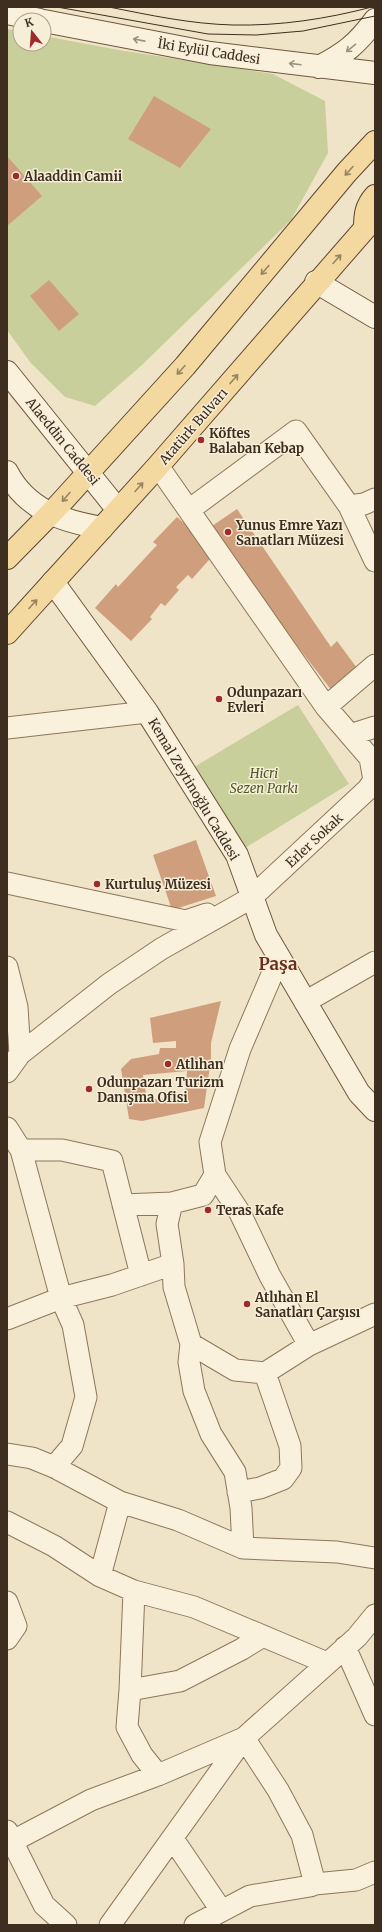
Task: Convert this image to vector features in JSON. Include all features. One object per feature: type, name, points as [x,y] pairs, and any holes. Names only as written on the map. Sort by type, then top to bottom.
[{"type":"main road","points":[[319,67],[341,56],[357,43],[375,20]]},
{"type":"main road","name":"İki Eylül Caddesi","points":[[52,23],[187,49],[375,73]]},
{"type":"main road","points":[[7,558],[51,514],[185,366],[342,178],[375,142]]},
{"type":"main road","points":[[370,222],[365,214],[369,203],[375,196]]},
{"type":"main road","name":"Atatürk Bulvarı","points":[[7,633],[158,466],[316,282],[370,222]]},
{"type":"main road","points":[[316,282],[375,317]]},
{"type":"main road","name":"Alaeddin Caddesi","points":[[7,372],[118,510]]},
{"type":"main road","points":[[7,472],[13,483],[33,502],[51,514],[72,523],[102,528]]},
{"type":"main road","name":"Kemal Zeytinoğlu Caddesi","points":[[53,582],[147,712],[237,855],[251,898],[266,936],[359,1093],[375,1110]]},
{"type":"street","points":[[189,510],[296,431],[349,506],[375,561]]},
{"type":"street","points":[[158,466],[326,707],[370,758],[373,790]]},
{"type":"street","points":[[349,506],[364,504],[375,498]]},
{"type":"street","points":[[326,707],[375,665]]},
{"type":"street","points":[[7,728],[147,712]]},
{"type":"street","points":[[350,735],[375,728]]},
{"type":"street","name":"Erler Sokak","points":[[251,898],[373,790]]},
{"type":"street","points":[[7,883],[186,921],[251,898]]},
{"type":"street","points":[[7,1072],[20,1054],[109,984],[161,949],[251,898]]},
{"type":"street","points":[[279,958],[240,1049],[210,1142],[215,1175],[240,1212],[270,1276],[309,1345]]},
{"type":"street","points":[[305,1002],[375,962]]},
{"type":"street","points":[[7,967],[17,1007],[20,1054]]},
{"type":"street","points":[[7,1128],[21,1150],[61,1298],[73,1325],[86,1397],[72,1446],[54,1467]]},
{"type":"street","points":[[21,1150],[62,1150],[112,1161],[141,1275]]},
{"type":"street","points":[[123,1205],[172,1203],[202,1194],[215,1175]]},
{"type":"street","points":[[172,1203],[167,1224],[174,1264],[174,1287],[191,1344],[189,1362],[194,1391],[211,1434],[235,1472],[241,1508],[243,1548]]},
{"type":"street","points":[[7,1319],[61,1298],[174,1264]]},
{"type":"street","points":[[191,1344],[236,1370],[265,1373],[309,1345],[375,1314]]},
{"type":"street","points":[[238,1492],[260,1488],[283,1480],[291,1468],[290,1446],[265,1373]]},
{"type":"street","points":[[7,1454],[32,1458],[54,1467],[120,1502],[178,1520],[243,1548],[337,1552],[375,1558]]},
{"type":"street","points":[[100,1576],[120,1502]]},
{"type":"street","points":[[7,1522],[54,1546],[100,1576],[134,1591],[194,1607],[327,1663]]},
{"type":"street","points":[[134,1591],[127,1727],[142,1755],[158,1775]]},
{"type":"street","points":[[7,1602],[16,1626],[7,1639]]},
{"type":"street","points":[[110,1925],[244,1738],[358,1637],[375,1615]]},
{"type":"street","points":[[130,1690],[180,1681],[242,1649],[263,1636]]},
{"type":"street","points":[[345,1647],[375,1715]]},
{"type":"street","points":[[66,1925],[44,1905],[10,1836],[91,1800],[158,1775],[244,1738]]},
{"type":"street","points":[[244,1738],[278,1790],[302,1835],[315,1884]]},
{"type":"street","points":[[173,1839],[221,1910]]},
{"type":"street","points":[[195,1925],[250,1896],[315,1884],[356,1880],[375,1872]]},
{"type":"green space","points":[[7,29],[12,30],[12,52],[52,52],[52,37],[119,50],[273,74],[325,101],[328,153],[291,220],[142,365],[95,406],[65,397],[30,362],[7,330]]},
{"type":"green space","name":"Hicri Sezen Parkı","points":[[298,705],[349,784],[242,850],[194,767]]},
{"type":"building","points":[[154,96],[211,129],[180,168],[128,139]]},
{"type":"building","name":"Alaaddin Camii","points":[[7,156],[42,196],[7,226]]},
{"type":"building","points":[[49,280],[79,314],[59,331],[30,296]]},
{"type":"building","points":[[237,509],[331,647],[337,641],[357,668],[332,691],[278,621],[212,526]]},
{"type":"building","points":[[177,517],[216,552],[192,579],[188,575],[176,587],[179,590],[165,606],[161,603],[150,617],[152,619],[131,641],[95,608],[116,584],[118,587],[157,545],[153,542]]},
{"type":"building","points":[[196,840],[216,896],[172,910],[153,855]]},
{"type":"building","name":"Atlıhan","points":[[221,1001],[211,1043],[211,1059],[204,1108],[142,1121],[129,1119],[121,1069],[131,1059],[159,1054],[160,1048],[176,1048],[176,1041],[153,1043],[150,1018]],"holes":[[[187,1071],[185,1097],[147,1100],[143,1075]]]},
{"type":"building","points":[[7,1033],[12,1033],[10,1052],[7,1052]]},
{"type":"tram line","points":[[57,7],[208,34],[256,35],[303,31],[375,16]]},
{"type":"tram line","points":[[109,7],[186,21],[233,25],[303,21],[372,7]]},
{"type":"place","name":"Alaaddin Camii","points":[[16,176]]},
{"type":"place","name":"Köftes Balaban Kebap","points":[[201,440]]},
{"type":"place","name":"Yunus Emre Yazı Sanatları Müzesi","points":[[228,532]]},
{"type":"place","name":"Odunpazarı Evleri","points":[[219,699]]},
{"type":"place","name":"Kurtuluş Müzesi","points":[[97,884]]},
{"type":"place","name":"Atlıhan","points":[[168,1064]]},
{"type":"place","name":"Odunpazarı Turizm Danışma Ofisi","points":[[89,1089]]},
{"type":"place","name":"Teras Kafe","points":[[208,1210]]},
{"type":"place","name":"Atlıhan El Sanatları Çarşısı","points":[[247,1304]]},
{"type":"district","name":"Paşa","points":[[278,964]]}]
